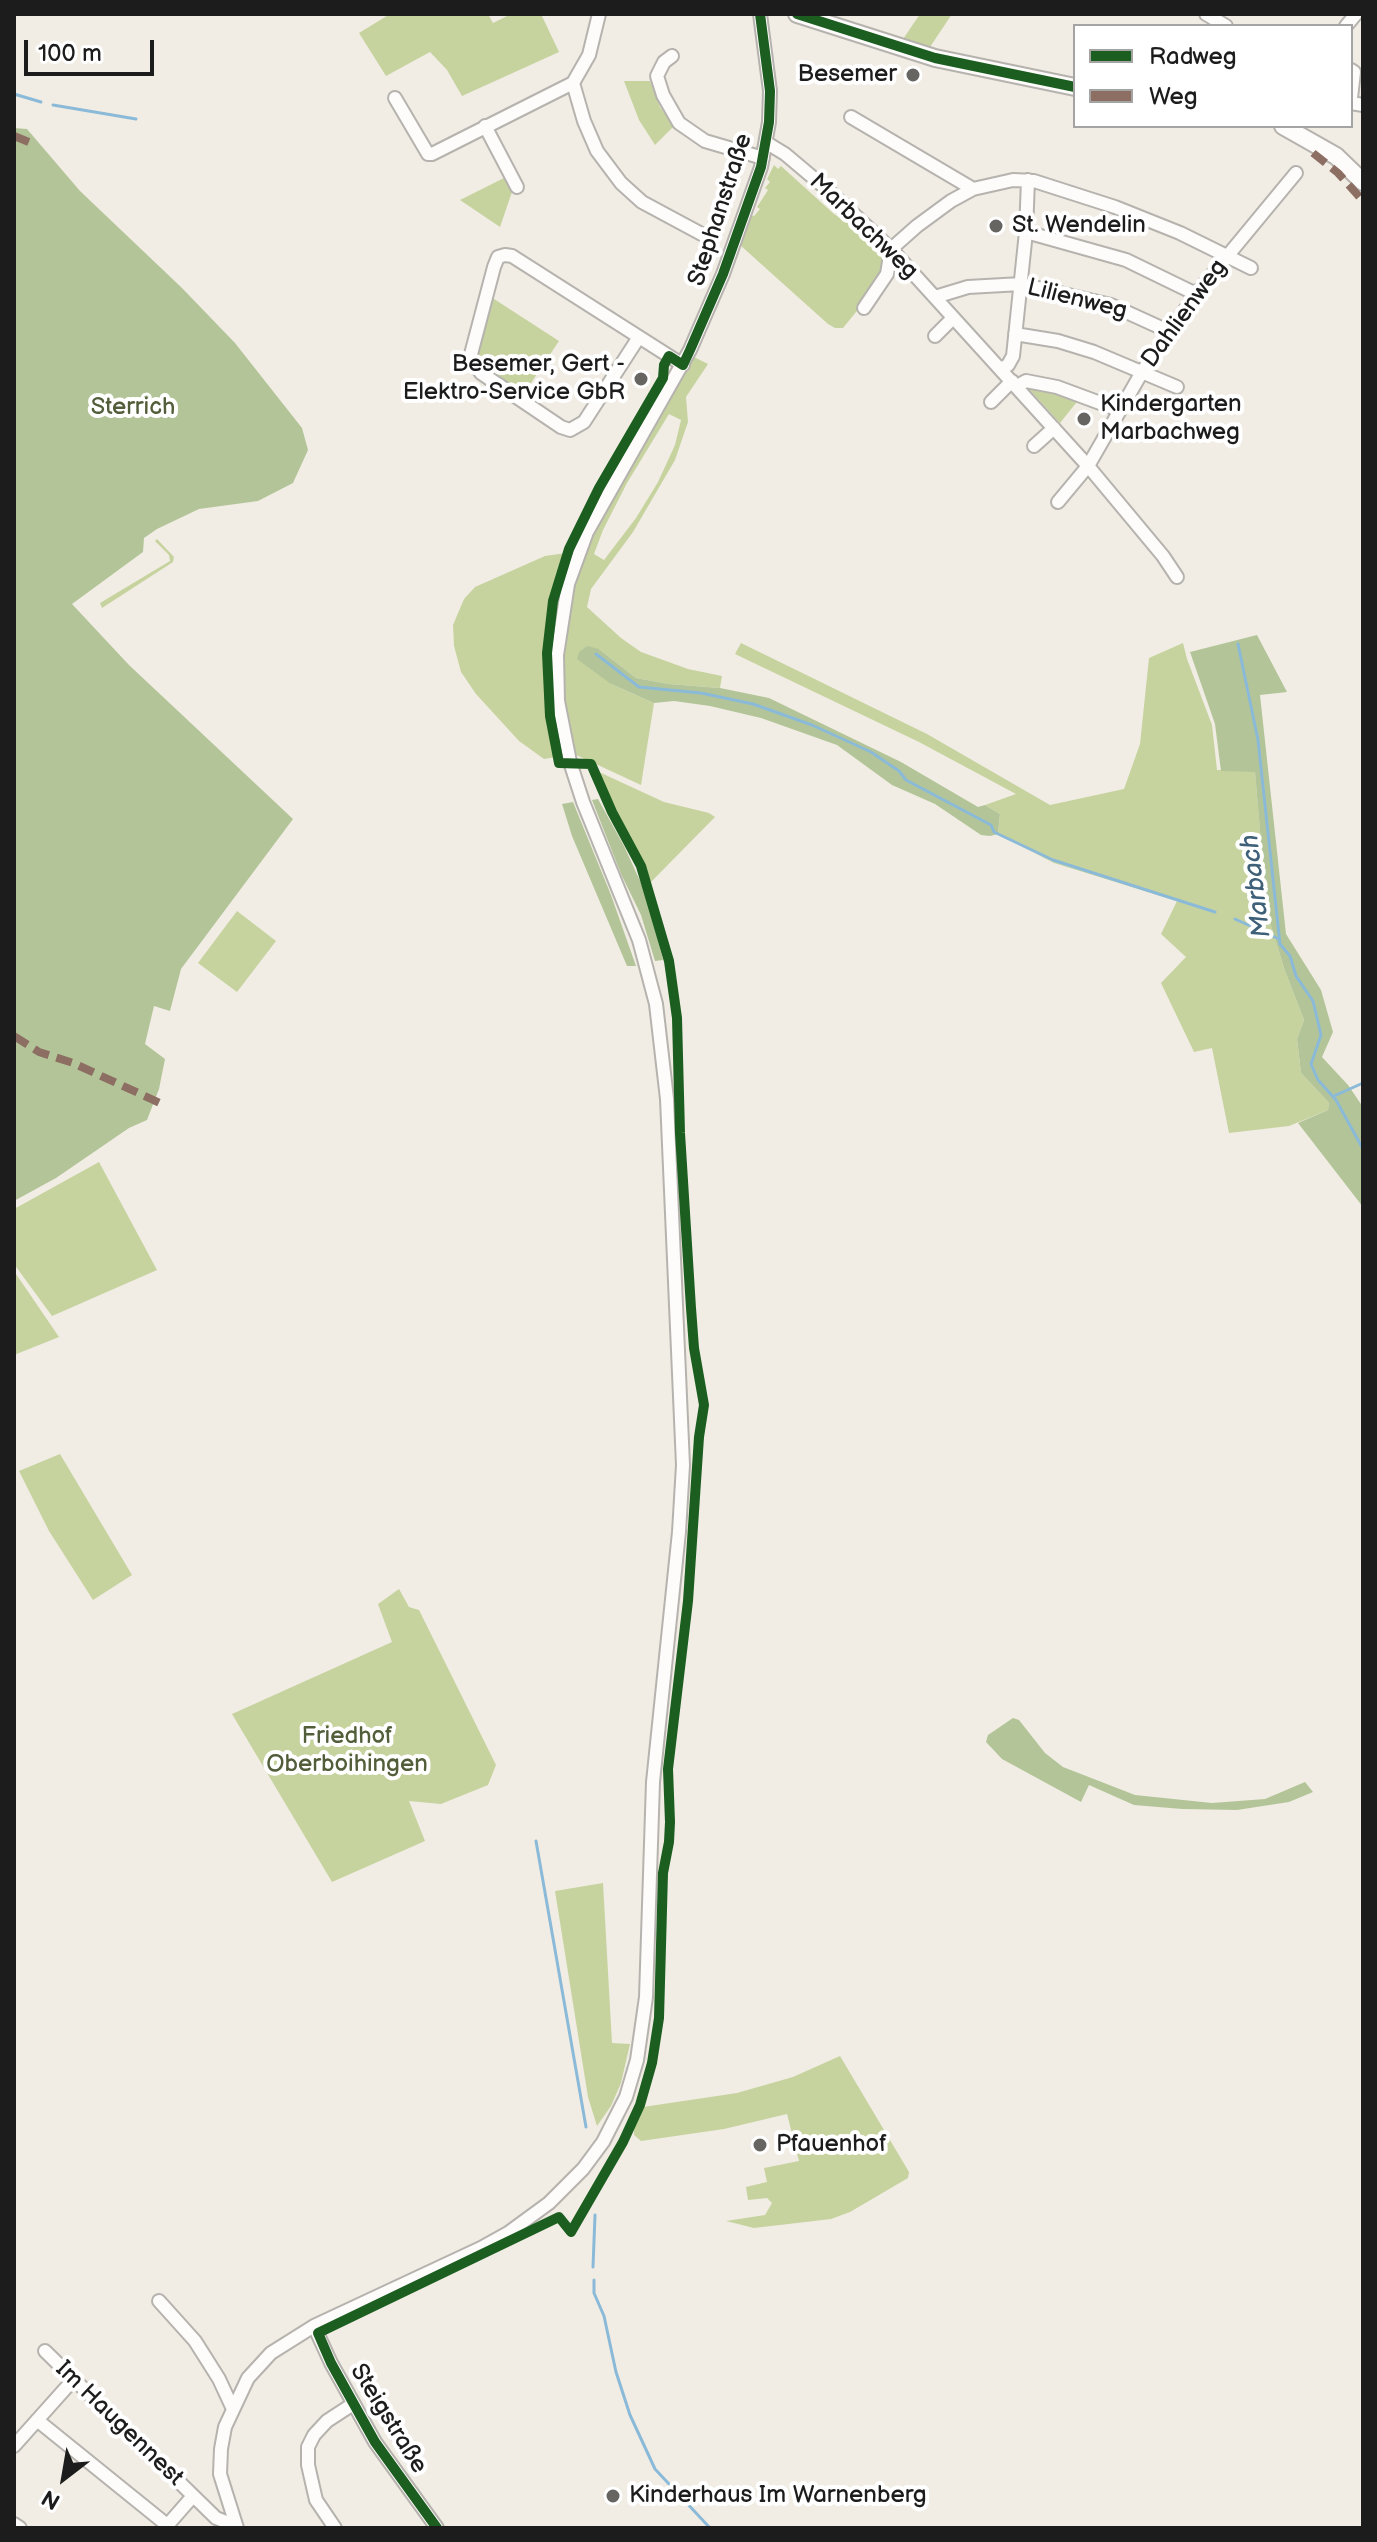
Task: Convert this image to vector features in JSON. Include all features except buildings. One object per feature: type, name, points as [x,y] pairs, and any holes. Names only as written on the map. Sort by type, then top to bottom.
[{"type":"main road","points":[[797,14],[935,58],[1073,87]]},
{"type":"main road","points":[[1287,128],[1336,156],[1363,182]]},
{"type":"street","points":[[395,98],[430,155],[573,83],[589,55],[599,14]]},
{"type":"street","name":"Stephanstraße","points":[[236,2527],[220,2474],[225,2427],[248,2378],[271,2353],[314,2326],[481,2248],[549,2203],[583,2169],[611,2129],[626,2097],[642,2035],[647,1981],[652,1795],[681,1507],[683,1435],[667,1099],[656,1004],[627,907],[576,782],[565,744],[558,701],[557,655],[573,567],[597,511],[683,365],[723,274],[763,158],[767,143],[770,91],[760,14]]},
{"type":"street","name":"Stephanstraße","points":[[672,56],[664,62],[657,76],[667,103],[681,124],[705,141],[763,158]]},
{"type":"street","points":[[573,83],[597,151],[621,183],[642,202],[709,238]]},
{"type":"street","points":[[851,117],[973,189]]},
{"type":"street","points":[[485,126],[517,187]]},
{"type":"street","name":"Marbachweg","points":[[767,143],[807,173],[891,249],[1088,466],[1177,577]]},
{"type":"street","name":"Dahlienweg","points":[[1058,502],[1088,466],[1168,331],[1296,173]]},
{"type":"street","points":[[1001,369],[1011,361],[1015,334],[1028,180]]},
{"type":"street","points":[[864,308],[887,274],[891,249],[951,201],[973,189],[1000,182],[1028,180],[1115,207],[1180,233],[1251,268]]},
{"type":"street","points":[[1026,232],[1126,260],[1196,294]]},
{"type":"street","points":[[639,337],[584,422],[570,430],[481,373],[470,358],[498,257],[512,256],[683,365]]},
{"type":"street","name":"Lilienweg","points":[[935,297],[968,287],[1021,284],[1111,305],[1168,331]]},
{"type":"street","points":[[935,336],[953,318]]},
{"type":"street","points":[[1015,334],[1058,341],[1119,361],[1177,387]]},
{"type":"street","points":[[991,402],[1014,383],[1026,381],[1057,387],[1119,410]]},
{"type":"street","points":[[1034,446],[1054,428]]},
{"type":"street","points":[[159,2301],[195,2341],[232,2407]]},
{"type":"street","name":"Steigstraße","points":[[314,2326],[353,2404],[387,2461],[437,2528]]},
{"type":"street","name":"Im Haugennest","points":[[45,2351],[216,2518],[236,2527]]},
{"type":"street","points":[[14,2446],[73,2380]]},
{"type":"street","points":[[335,2528],[316,2500],[308,2465],[308,2447],[327,2421],[353,2404]]},
{"type":"street","points":[[37,2420],[166,2526]]},
{"type":"street","name":"Im Haugennest","points":[[166,2526],[193,2496]]},
{"type":"street","points":[[14,2524],[20,2528]]},
{"type":"green space","points":[[390,14],[488,14],[493,23],[511,14],[541,14],[559,52],[462,96],[447,70],[430,52],[386,76],[359,33]]},
{"type":"green space","points":[[920,14],[952,14],[928,50],[901,42]]},
{"type":"green space","points":[[624,81],[650,81],[660,107],[674,126],[655,145],[639,120]]},
{"type":"green space","name":"Sterrich","points":[[14,128],[27,129],[80,191],[235,343],[302,428],[308,450],[293,483],[258,501],[199,509],[157,529],[144,538],[143,552],[72,604],[129,665],[293,819],[181,969],[170,1011],[154,1006],[145,1044],[165,1059],[159,1089],[147,1120],[129,1128],[56,1178],[14,1201]]},
{"type":"green space","points":[[774,165],[778,169],[781,166],[834,214],[842,219],[845,215],[885,254],[886,265],[865,301],[843,328],[828,324],[740,245],[749,215],[754,216],[760,209],[757,207],[768,190],[765,188],[770,182],[767,179]]},
{"type":"green space","points":[[506,177],[513,189],[500,227],[460,200]]},
{"type":"green space","points":[[491,297],[559,341],[523,395],[484,370],[476,357]]},
{"type":"green space","points":[[694,357],[708,364],[686,397],[688,422],[675,460],[633,532],[591,589],[587,607],[641,652],[688,669],[722,676],[720,688],[636,678],[599,649],[611,684],[654,703],[641,785],[572,753],[564,712],[561,678],[563,636],[570,591],[594,527]],"holes":[[[669,414],[681,420],[675,445],[658,482],[636,518],[604,560],[594,554],[627,483]]]},
{"type":"green space","points":[[1031,385],[1080,398],[1060,423],[1029,389]]},
{"type":"green space","points":[[157,539],[174,557],[173,562],[102,608],[100,603],[170,561],[169,555],[155,541]]},
{"type":"green space","points":[[566,553],[549,615],[546,655],[548,716],[556,757],[544,759],[519,741],[476,694],[461,672],[454,646],[453,625],[464,599],[475,587],[545,556]]},
{"type":"green space","points":[[1257,635],[1287,692],[1260,695],[1286,934],[1321,990],[1333,1032],[1322,1057],[1363,1107],[1363,1207],[1298,1123],[1328,1110],[1329,1103],[1301,1073],[1297,1039],[1304,1020],[1267,913],[1255,772],[1221,771],[1215,724],[1190,652]]},
{"type":"green space","points":[[741,643],[927,734],[1050,805],[1124,789],[1140,744],[1149,658],[1183,643],[1212,725],[1217,770],[1255,771],[1267,913],[1304,1020],[1297,1039],[1301,1073],[1329,1103],[1328,1110],[1289,1126],[1229,1133],[1212,1048],[1194,1052],[1161,983],[1186,957],[1161,934],[1177,901],[1054,863],[998,834],[1000,814],[985,805],[1016,794],[919,742],[735,654]]},
{"type":"green space","points":[[587,646],[599,649],[636,678],[720,688],[769,698],[901,762],[978,807],[985,805],[1000,814],[998,834],[981,835],[935,804],[892,785],[837,745],[761,718],[710,706],[674,701],[654,703],[611,684],[577,659],[579,652]]},
{"type":"green space","points":[[599,772],[664,802],[715,817],[651,882],[608,801],[597,774]]},
{"type":"green space","points":[[598,799],[646,894],[663,960],[655,961],[641,915],[592,800]]},
{"type":"green space","points":[[573,802],[636,966],[627,966],[572,836],[562,804]]},
{"type":"green space","points":[[237,911],[276,941],[237,992],[198,963]]},
{"type":"green space","points":[[99,1162],[157,1270],[52,1316],[14,1264],[14,1209]]},
{"type":"green space","points":[[14,1271],[59,1337],[14,1355]]},
{"type":"green space","points":[[60,1454],[132,1575],[93,1600],[49,1531],[19,1471]]},
{"type":"green space","name":"Friedhof Oberboihingen","points":[[399,1589],[409,1607],[419,1610],[496,1765],[488,1785],[441,1804],[409,1801],[425,1841],[332,1882],[232,1714],[392,1642],[378,1604]]},
{"type":"green space","points":[[1013,1718],[1019,1720],[1045,1753],[1063,1767],[1135,1795],[1212,1803],[1265,1799],[1305,1782],[1313,1792],[1289,1802],[1237,1810],[1182,1809],[1134,1805],[1089,1785],[1081,1802],[1002,1759],[986,1742],[988,1735]]},
{"type":"green space","points":[[603,1883],[612,2043],[630,2044],[621,2083],[611,2106],[597,2126],[588,2097],[555,1891]]},
{"type":"green space","points":[[840,2056],[909,2172],[908,2178],[850,2212],[831,2219],[754,2228],[726,2221],[765,2215],[772,2203],[767,2198],[748,2200],[746,2187],[767,2182],[764,2168],[799,2161],[787,2114],[724,2129],[641,2141],[634,2135],[634,2127],[643,2107],[737,2093],[793,2077]]},
{"type":"waterway","points":[[14,94],[41,102]]},
{"type":"waterway","points":[[53,105],[136,119]]},
{"type":"waterway","name":"Marbach","points":[[1238,644],[1258,740],[1280,944],[1290,956],[1296,976],[1313,1001],[1321,1035],[1311,1064],[1318,1080],[1336,1100],[1363,1149]]},
{"type":"waterway","points":[[596,654],[639,687],[701,693],[753,704],[812,725],[871,752],[899,771],[906,780],[991,825],[994,832],[1053,860],[1215,912]]},
{"type":"waterway","points":[[1235,919],[1279,939]]},
{"type":"waterway","points":[[1334,1096],[1363,1083]]},
{"type":"waterway","points":[[536,1841],[586,2127]]},
{"type":"waterway","points":[[593,2267],[595,2215]]},
{"type":"waterway","points":[[594,2280],[594,2293],[604,2316],[616,2372],[630,2415],[655,2469],[710,2528]]},
{"type":"marked path","points":[[14,136],[36,145]]},
{"type":"marked path","points":[[1313,153],[1338,173],[1363,201]]},
{"type":"marked path","points":[[14,1036],[39,1052],[73,1063],[160,1103]]},
{"type":"cycle path","points":[[437,2528],[375,2442],[318,2333],[559,2217],[571,2232],[623,2142],[640,2105],[652,2063],[659,2018],[663,1873],[670,1822],[668,1769],[688,1601],[704,1405],[691,1308],[680,1133],[677,1018],[669,961],[641,866],[591,764],[559,763],[550,716],[547,653],[553,601],[569,549],[599,488],[663,378],[664,365],[669,356],[683,365],[723,274],[761,167],[769,122],[770,91],[760,14]]},
{"type":"cycle path","points":[[797,14],[935,58],[1073,87]]},
{"type":"place","name":"Besemer","points":[[913,75]]},
{"type":"place","name":"St. Wendelin","points":[[996,226]]},
{"type":"place","name":"Besemer, Gert - Elektro-Service GbR","points":[[641,379]]},
{"type":"place","name":"Kindergarten Marbachweg","points":[[1084,419]]},
{"type":"place","name":"Pfauenhof","points":[[760,2145]]},
{"type":"place","name":"Kinderhaus Im Warnenberg","points":[[613,2496]]}]
